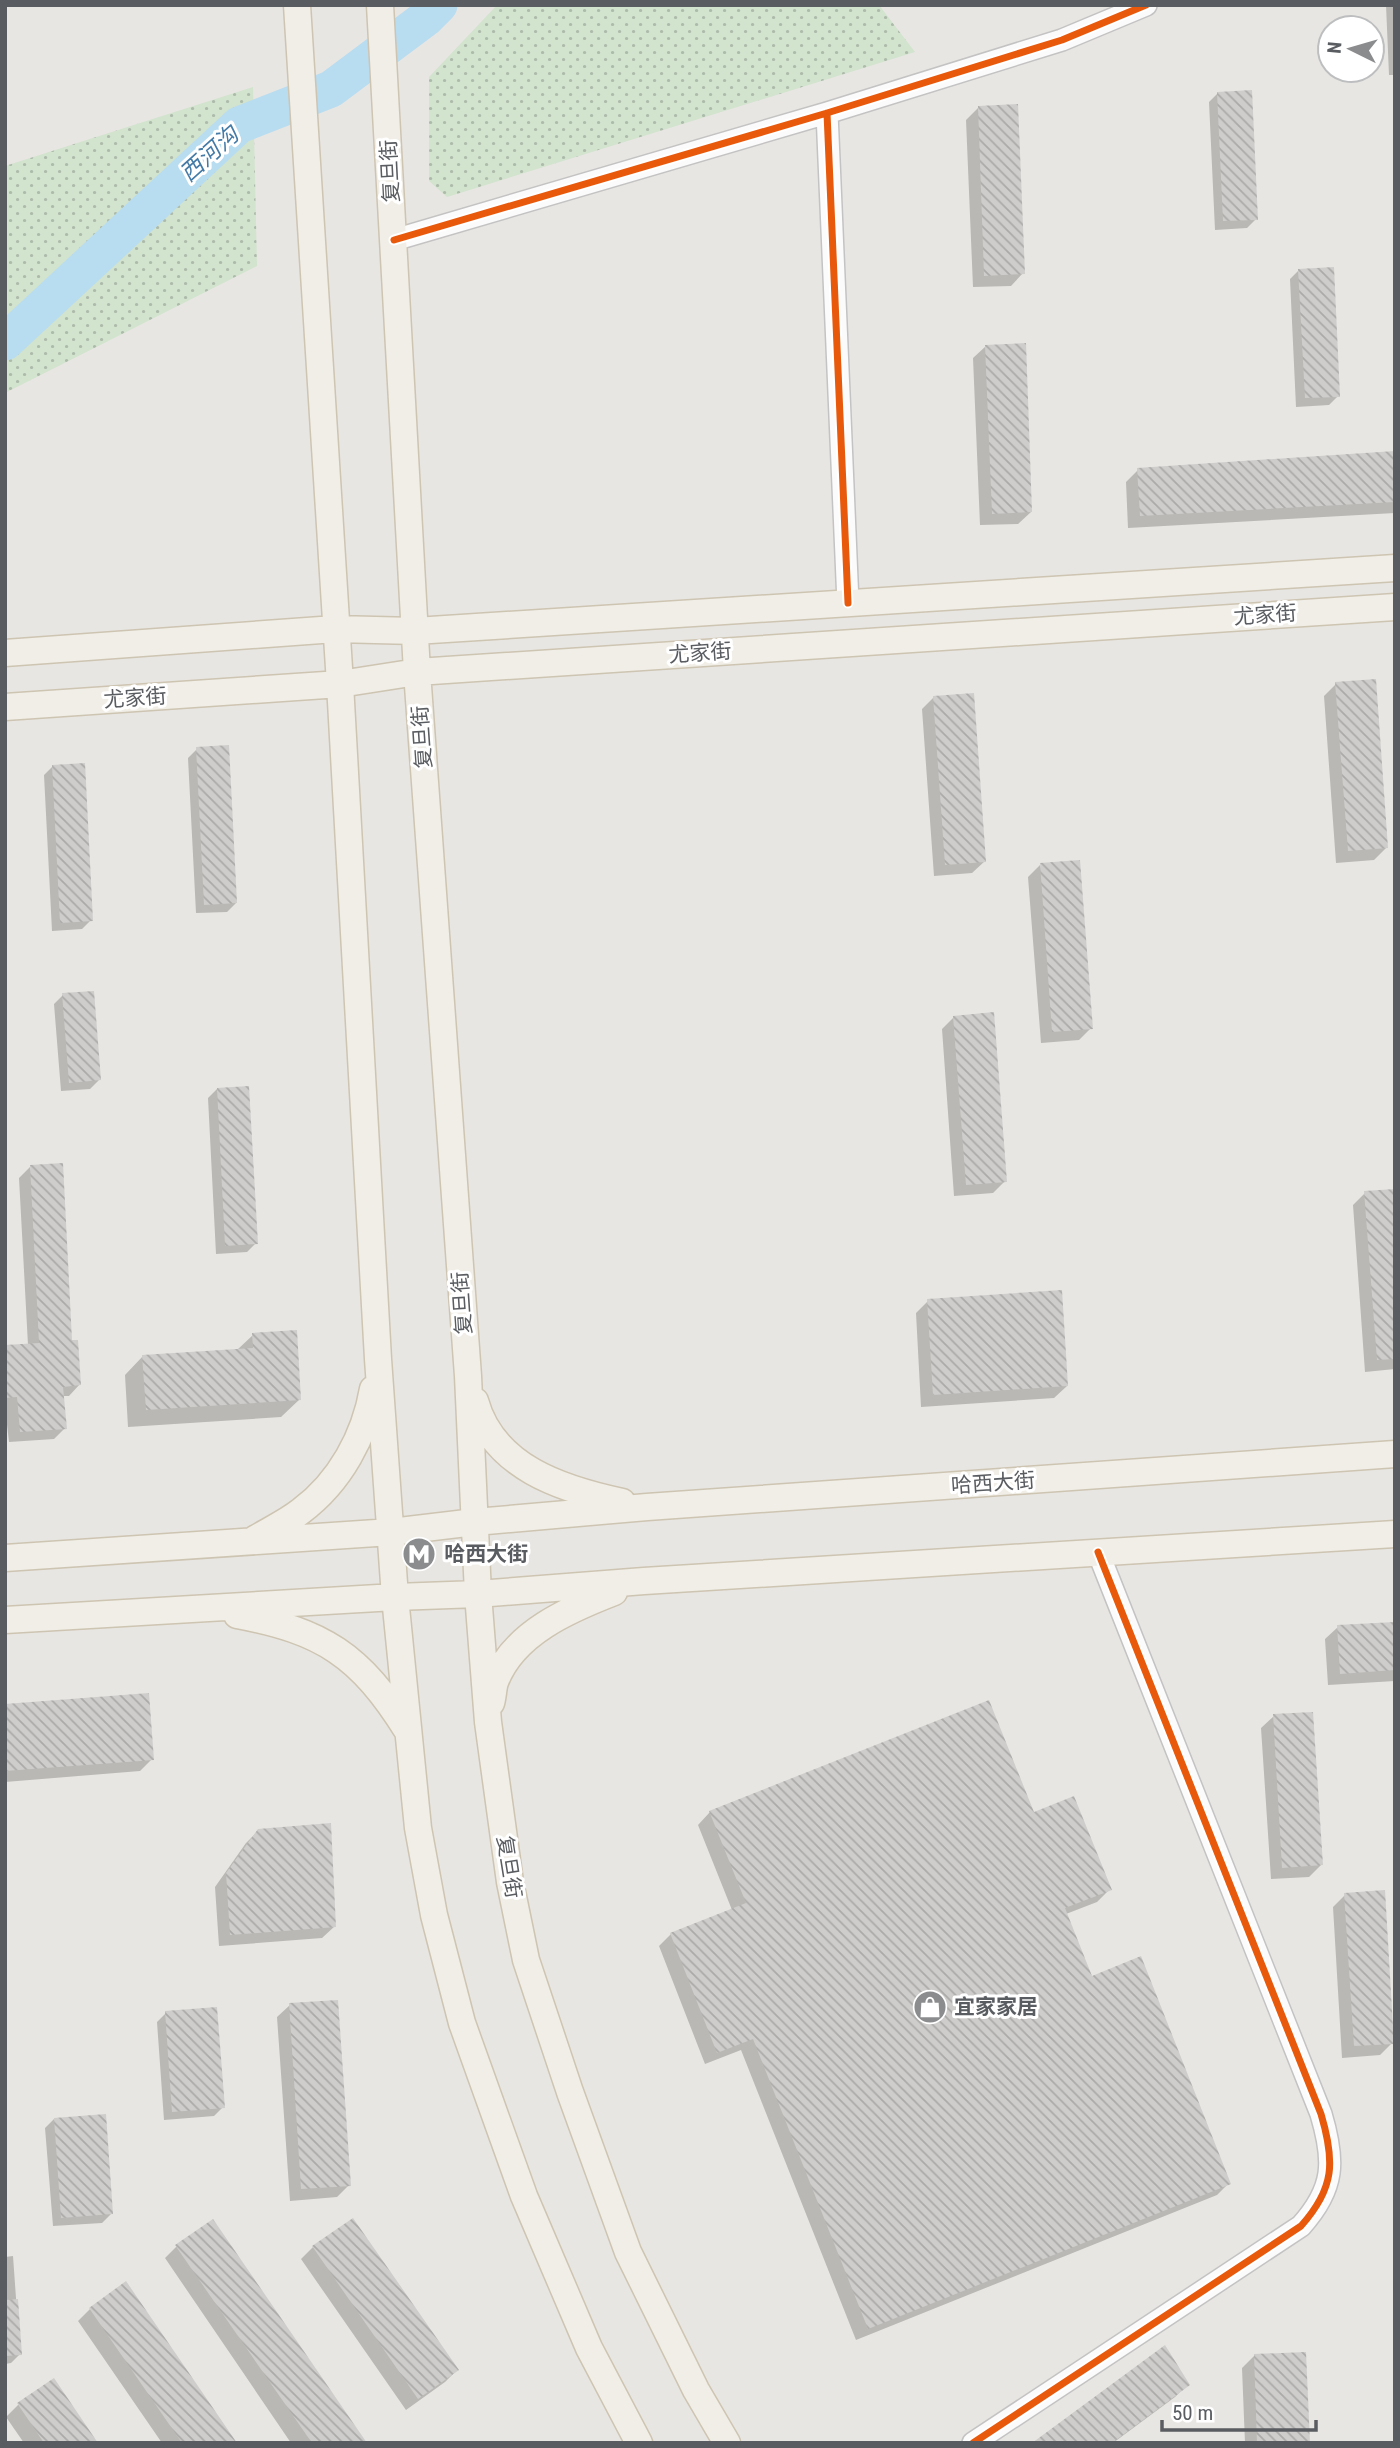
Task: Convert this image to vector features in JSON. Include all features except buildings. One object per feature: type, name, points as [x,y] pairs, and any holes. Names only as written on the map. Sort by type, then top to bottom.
[{"type":"main road","points":[[297,5],[340,684],[378,1359],[395,1597],[418,1828],[429,1890],[462,2023],[529,2208],[589,2348],[639,2443]]},
{"type":"main road","name":"复旦街","points":[[381,15],[417,672],[468,1376],[478,1594],[488,1722],[510,1882],[526,1960],[628,2252],[696,2390],[727,2443]]},
{"type":"main road","name":"尤家街","points":[[5,653],[335,629],[415,631],[1395,568]]},
{"type":"main road","name":"尤家街","points":[[5,707],[340,684],[417,672],[1395,607]]},
{"type":"main road","points":[[253,1541],[302,1511],[334,1479],[354,1448],[369,1409],[378,1359]]},
{"type":"main road","points":[[468,1376],[477,1410],[487,1431],[511,1458],[531,1472],[567,1489],[647,1507]]},
{"type":"main road","name":"哈西大街","points":[[5,1558],[391,1532],[647,1507],[1395,1454]]},
{"type":"main road","points":[[5,1620],[478,1594],[644,1581],[1395,1534]]},
{"type":"main road","points":[[488,1722],[496,1681],[515,1650],[571,1608],[644,1581]]},
{"type":"main road","points":[[201,1608],[298,1629],[328,1643],[364,1672],[390,1703],[409,1733]]},
{"type":"street","points":[[394,240],[827,113],[1062,40],[1146,5]]},
{"type":"street","points":[[827,113],[848,604]]},
{"type":"street","points":[[973,2443],[1301,2226],[1314,2211],[1331,2170],[1330,2145],[1321,2114],[1098,1552]]},
{"type":"green space","points":[[497,5],[879,5],[915,52],[447,197],[429,181],[429,77]]},
{"type":"green space","points":[[253,87],[257,266],[5,393],[5,166]]},
{"type":"waterway","name":"西河沟","points":[[5,342],[239,125],[331,89],[426,18],[439,5]]},
{"type":"cycle path","points":[[394,240],[827,113],[1062,40],[1146,5]]},
{"type":"cycle path","points":[[827,113],[848,603]]},
{"type":"cycle path","points":[[973,2443],[1301,2226],[1320,2199],[1329,2173],[1329,2146],[1321,2114],[1098,1552]]},
{"type":"place","name":"哈西大街","points":[[419,1554]]},
{"type":"place","name":"宜家家居","points":[[930,2007]]}]
